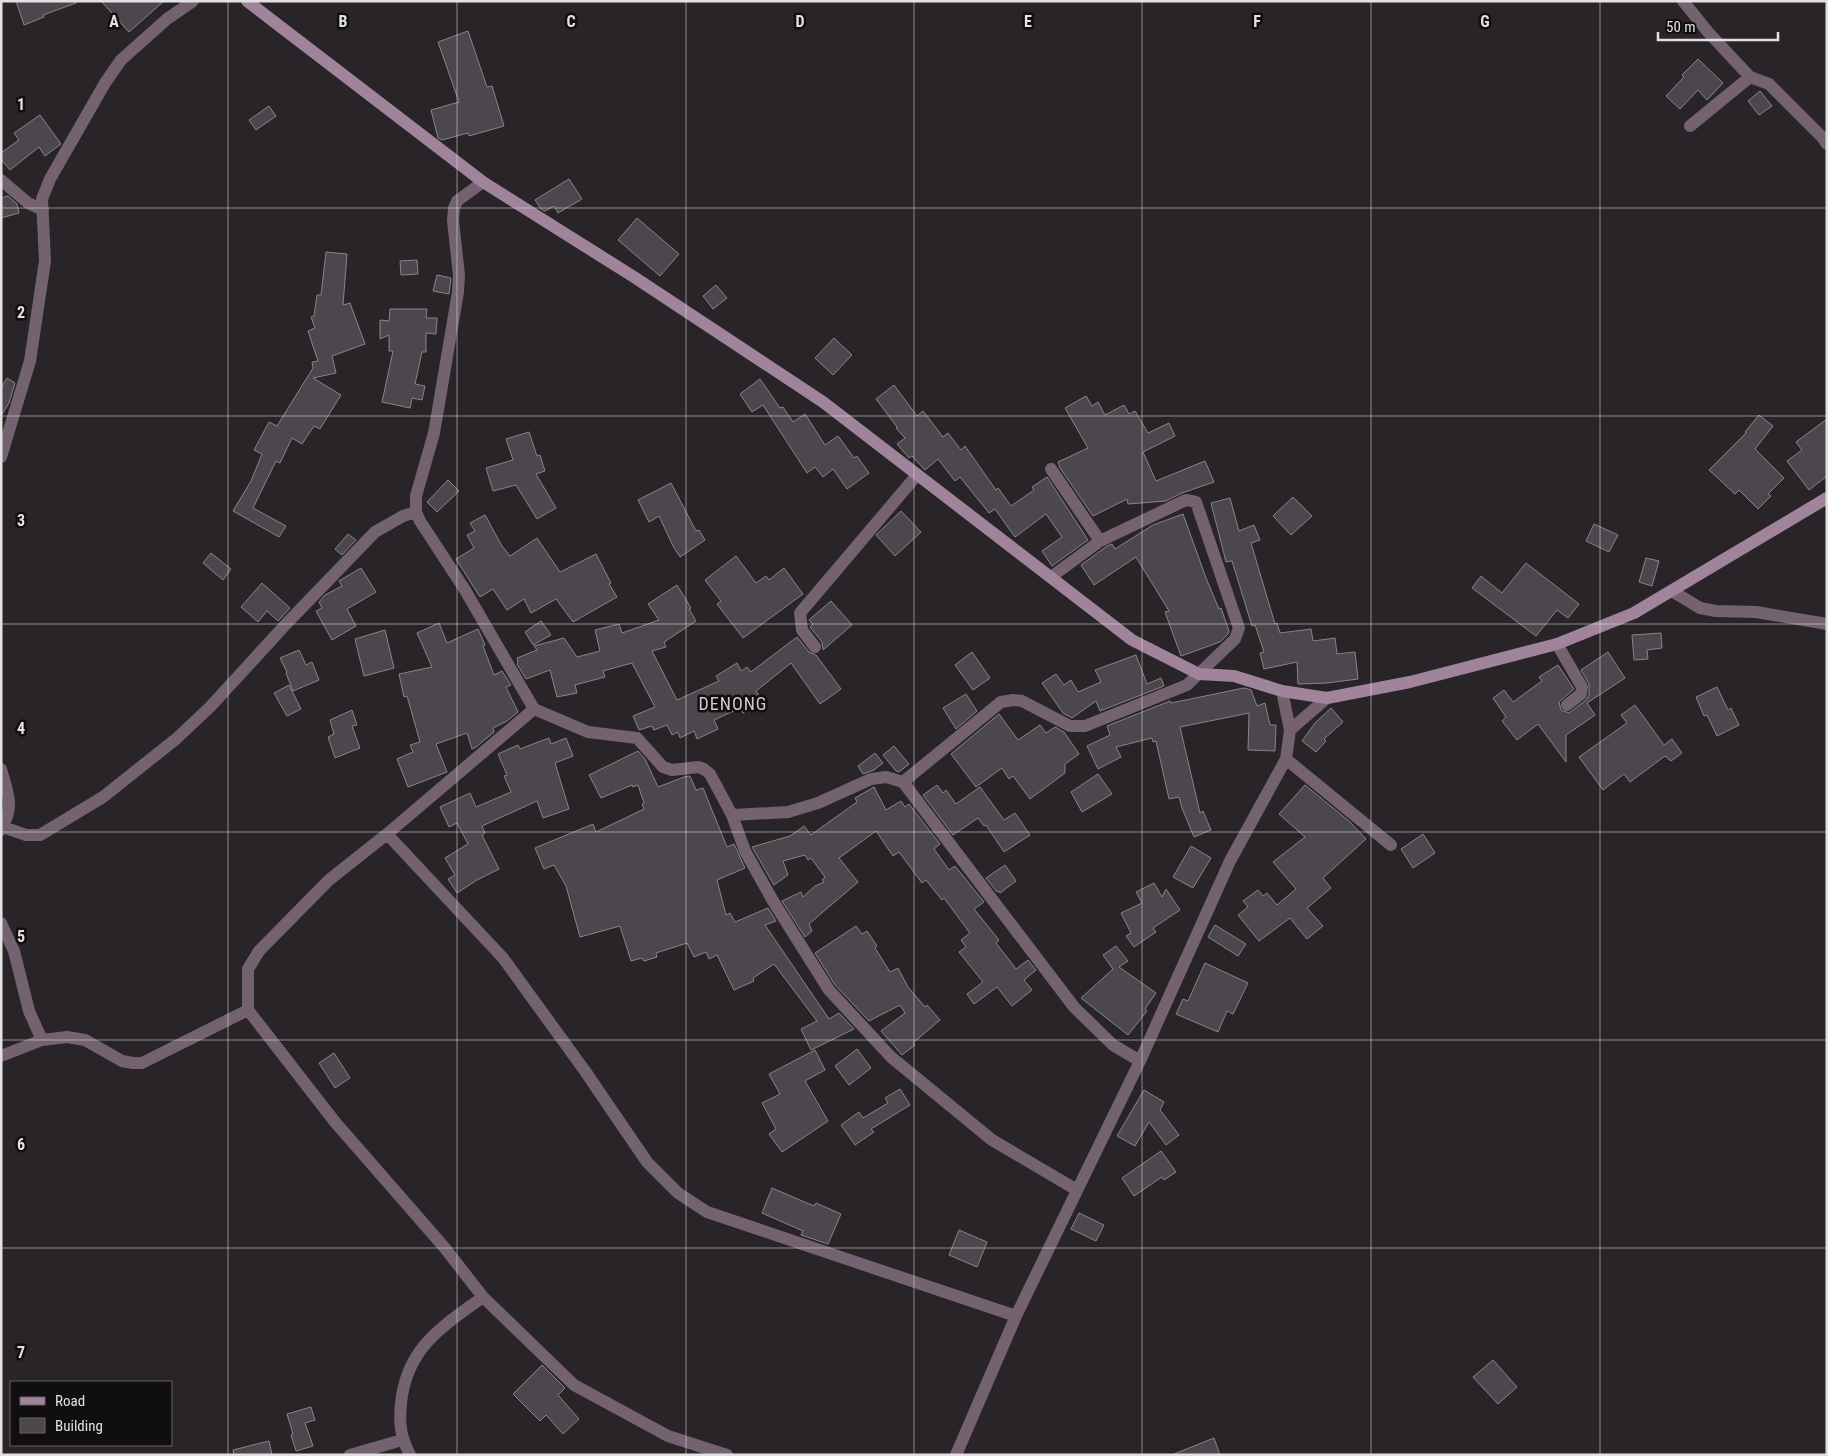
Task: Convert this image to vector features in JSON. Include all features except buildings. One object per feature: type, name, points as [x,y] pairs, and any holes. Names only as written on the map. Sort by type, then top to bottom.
[{"type":"street","points":[[1,457],[30,361],[44,269],[42,200],[50,179],[90,108],[121,60],[167,19],[194,1]]},
{"type":"street","points":[[247,1],[482,182],[634,277],[810,393],[1132,640],[1198,674],[1234,676],[1282,691],[1327,698],[1410,682],[1557,644],[1634,614],[1827,498]]},
{"type":"street","points":[[1683,1],[1708,32],[1750,77],[1769,84],[1827,144]]},
{"type":"street","points":[[1690,126],[1750,77]]},
{"type":"street","points":[[1,180],[28,203],[43,210]]},
{"type":"street","points":[[482,182],[457,201],[454,208],[453,221],[459,275],[458,292],[434,433],[418,487],[416,512],[420,521],[465,590],[534,709],[588,732],[637,738],[663,767],[669,770],[698,767],[704,769],[714,782],[732,815],[745,850],[773,901],[829,990],[848,1012],[891,1057],[992,1140],[1078,1190]]},
{"type":"street","points":[[1051,469],[1100,541]]},
{"type":"street","points":[[815,647],[802,630],[800,614],[917,475]]},
{"type":"street","points":[[903,782],[1001,702],[1022,701],[1065,724],[1079,727],[1187,685],[1236,639],[1239,628],[1196,502],[1186,500],[1100,541],[1051,577]]},
{"type":"street","points":[[1,769],[9,796],[10,808],[8,819],[2,828],[26,835],[40,835],[104,797],[163,750],[210,707],[291,618],[375,532],[403,516],[416,512]]},
{"type":"street","points":[[1672,591],[1700,608],[1716,611],[1756,612],[1827,624]]},
{"type":"street","points":[[1557,644],[1582,687],[1581,694],[1567,705]]},
{"type":"street","points":[[956,1455],[1016,1316],[1140,1061],[1230,861],[1286,759],[1290,730],[1282,691]]},
{"type":"street","points":[[1290,730],[1327,698]]},
{"type":"street","points":[[534,709],[387,834],[329,880],[252,960],[247,978],[248,1010],[335,1122],[444,1247],[484,1297],[574,1385],[668,1436],[727,1455]]},
{"type":"street","points":[[1286,759],[1391,845]]},
{"type":"street","points":[[732,815],[788,812],[818,803],[871,779],[886,777],[903,782],[1074,1007],[1113,1045],[1140,1061]]},
{"type":"street","points":[[387,834],[504,958],[585,1071],[646,1162],[678,1193],[707,1212],[1016,1316]]},
{"type":"street","points":[[1,923],[14,951],[29,1010],[42,1040]]},
{"type":"street","points":[[1,1056],[42,1040],[67,1037],[85,1040],[122,1061],[142,1063],[248,1010]]},
{"type":"street","points":[[410,1455],[402,1440],[399,1424],[406,1378],[414,1358],[428,1340],[447,1323],[484,1297]]},
{"type":"street","points":[[350,1455],[402,1440]]},
{"type":"district","name":"DENONG","points":[[733,704]]}]
